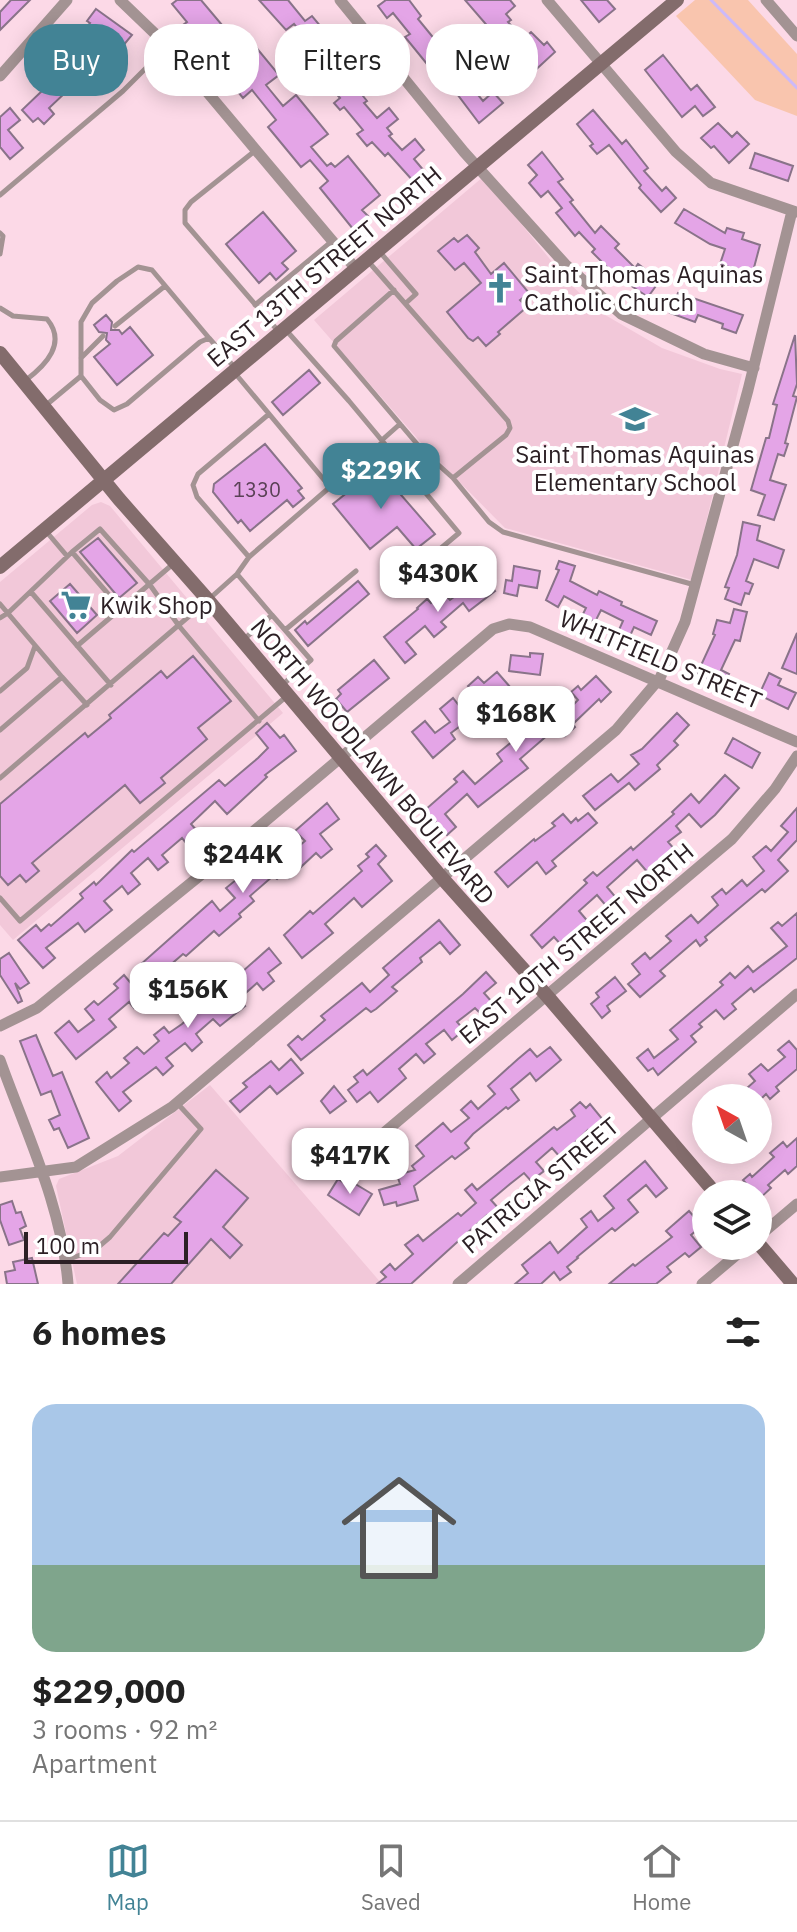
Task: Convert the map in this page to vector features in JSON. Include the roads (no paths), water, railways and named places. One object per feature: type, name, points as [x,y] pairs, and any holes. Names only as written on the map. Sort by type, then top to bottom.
[{"type":"main road","name":"EAST 13TH STREET NORTH","points":[[0,567],[677,0]]},
{"type":"main road","name":"NORTH WOODLAWN BOULEVARD","points":[[0,353],[174,564],[704,1180]]},
{"type":"main road","points":[[772,1259],[793,1284]]},
{"type":"street","points":[[0,76],[67,0]]},
{"type":"street","points":[[120,0],[145,24]]},
{"type":"street","points":[[340,0],[565,264],[621,314],[704,354],[754,368]]},
{"type":"street","points":[[0,1177],[76,1167],[177,1103],[616,730],[658,681],[685,622],[794,212],[711,183],[676,152],[547,0]]},
{"type":"street","points":[[766,0],[797,36]]},
{"type":"street","points":[[210,96],[332,241],[367,259]]},
{"type":"street","name":"WHITFIELD STREET","points":[[340,758],[493,629],[506,625],[530,627],[797,742]]},
{"type":"street","name":"EAST 10TH STREET NORTH","points":[[366,1148],[732,839],[775,789],[797,756]]},
{"type":"street","points":[[0,1026],[37,1008],[340,758]]},
{"type":"street","name":"PATRICIA STREET","points":[[458,1284],[797,994]]},
{"type":"street","points":[[0,1060],[42,1173],[66,1260],[68,1284]]},
{"type":"street","points":[[772,1225],[797,1204]]},
{"type":"street","points":[[702,1284],[730,1260]]},
{"type":"lane","points":[[0,195],[144,70]]},
{"type":"lane","points":[[257,150],[191,202],[185,210],[185,223],[255,305],[382,441],[459,533],[403,580],[387,560]]},
{"type":"lane","points":[[0,233],[3,236],[0,254]]},
{"type":"lane","points":[[255,305],[332,241]]},
{"type":"lane","points":[[367,259],[508,421],[510,428],[506,435],[453,478]]},
{"type":"lane","points":[[367,259],[416,294],[406,303]]},
{"type":"lane","points":[[209,338],[200,342],[127,404],[114,410],[100,400],[81,376],[81,322],[92,303],[138,267],[152,270],[209,338],[330,487]]},
{"type":"lane","points":[[115,326],[165,286]]},
{"type":"lane","points":[[394,290],[334,346],[423,451],[453,478],[489,522],[503,532],[695,585]]},
{"type":"lane","points":[[0,308],[13,316],[47,319],[51,325],[55,338],[49,360],[24,381]]},
{"type":"lane","points":[[81,358],[103,336]]},
{"type":"lane","points":[[45,406],[81,376]]},
{"type":"lane","points":[[249,557],[197,497],[193,485],[198,474],[269,414]]},
{"type":"lane","points":[[0,778],[179,626],[237,574],[249,557],[400,424]]},
{"type":"lane","points":[[44,529],[69,554],[86,564],[121,609]]},
{"type":"lane","points":[[0,618],[100,529],[150,585],[179,626],[259,721]]},
{"type":"lane","points":[[106,546],[112,541]]},
{"type":"lane","points":[[117,560],[123,555]]},
{"type":"lane","points":[[77,646],[174,564]]},
{"type":"lane","points":[[128,573],[135,567]]},
{"type":"lane","points":[[285,630],[356,571]]},
{"type":"lane","points":[[0,898],[20,921],[259,721],[311,660],[237,574]]},
{"type":"lane","points":[[31,592],[111,685]]},
{"type":"lane","points":[[0,604],[87,705]]},
{"type":"lane","points":[[242,641],[272,615]]},
{"type":"lane","points":[[0,691],[27,668],[35,645]]},
{"type":"lane","points":[[0,730],[62,677]]},
{"type":"lane","points":[[66,1260],[96,1249],[110,1237],[201,1129],[177,1103]]},
{"type":"waterway","points":[[711,0],[797,88]]},
{"type":"place","name":"Saint Thomas Aquinas Catholic Church","points":[[500,288]]},
{"type":"place","name":"Saint Thomas Aquinas Elementary School","points":[[635,419]]},
{"type":"place","name":"Kwik Shop","points":[[76,605]]}]
